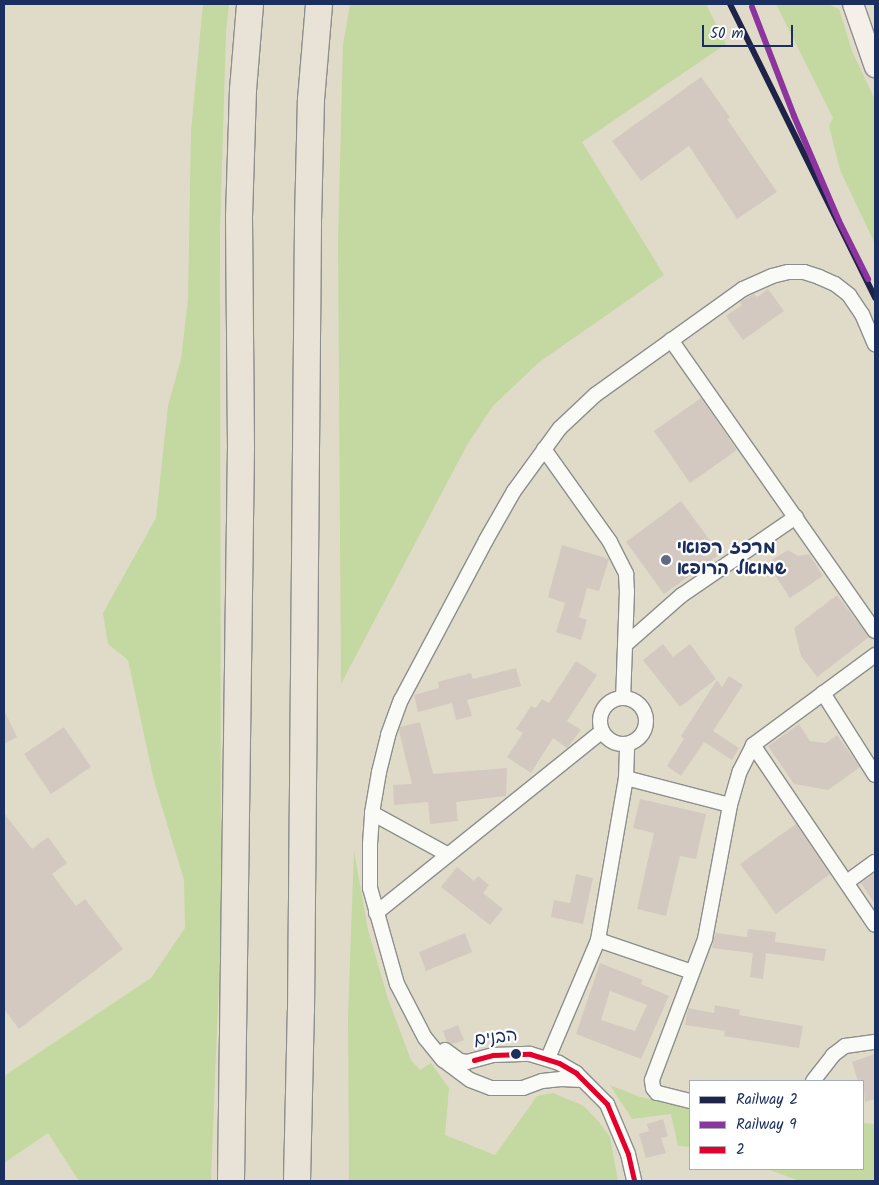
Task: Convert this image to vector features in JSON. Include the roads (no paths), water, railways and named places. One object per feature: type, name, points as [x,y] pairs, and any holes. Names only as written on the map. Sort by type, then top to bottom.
[{"type":"highway","points":[[231,1181],[242,447],[239,217],[243,90],[250,4]]},
{"type":"highway","points":[[297,1181],[301,991],[308,221],[311,100],[319,4]]},
{"type":"main road","points":[[853,4],[875,67]]},
{"type":"street","points":[[439,1049],[425,1038],[397,984],[376,913],[370,888],[372,812],[388,735],[401,700],[514,491],[560,428],[595,395],[743,289],[772,276],[788,272],[804,272],[834,284],[849,295],[862,314],[875,344]]},
{"type":"street","points":[[671,340],[875,632]]},
{"type":"street","points":[[544,449],[610,542],[626,574],[623,698]]},
{"type":"street","points":[[625,645],[682,595],[796,517]]},
{"type":"street","points":[[689,1101],[657,1093],[653,1088],[652,1080],[705,939],[730,805],[740,771],[754,745],[875,655]]},
{"type":"street","points":[[823,693],[875,774]]},
{"type":"street","points":[[623,698],[638,702],[646,715],[645,731],[640,737],[627,744],[612,742],[602,731],[600,717],[603,709],[615,699],[623,698]]},
{"type":"street","points":[[376,913],[602,731]]},
{"type":"street","points":[[548,1058],[598,940],[626,778],[627,744]]},
{"type":"street","points":[[754,745],[875,925]]},
{"type":"street","points":[[626,778],[730,805]]},
{"type":"street","points":[[372,812],[447,854]]},
{"type":"street","points":[[847,882],[875,862]]},
{"type":"street","points":[[598,940],[692,972]]},
{"type":"street","points":[[814,1080],[833,1055],[845,1046],[875,1042]]},
{"type":"street","name":"הבנים","points":[[439,1049],[460,1061],[467,1062],[492,1055],[530,1054],[548,1058],[576,1073],[582,1080],[594,1088],[607,1104],[628,1154],[634,1181]]},
{"type":"street","name":"הבנים","points":[[439,1049],[464,1076],[485,1088],[523,1088],[561,1079],[582,1080]]},
{"type":"rail line","name":"2","points":[[730,4],[875,298]]},
{"type":"rail line","name":"9","points":[[752,7],[794,116],[839,221],[868,279]]},
{"type":"place","name":"מרכז רפואי שמואל הרופא","points":[[666,560]]}]
